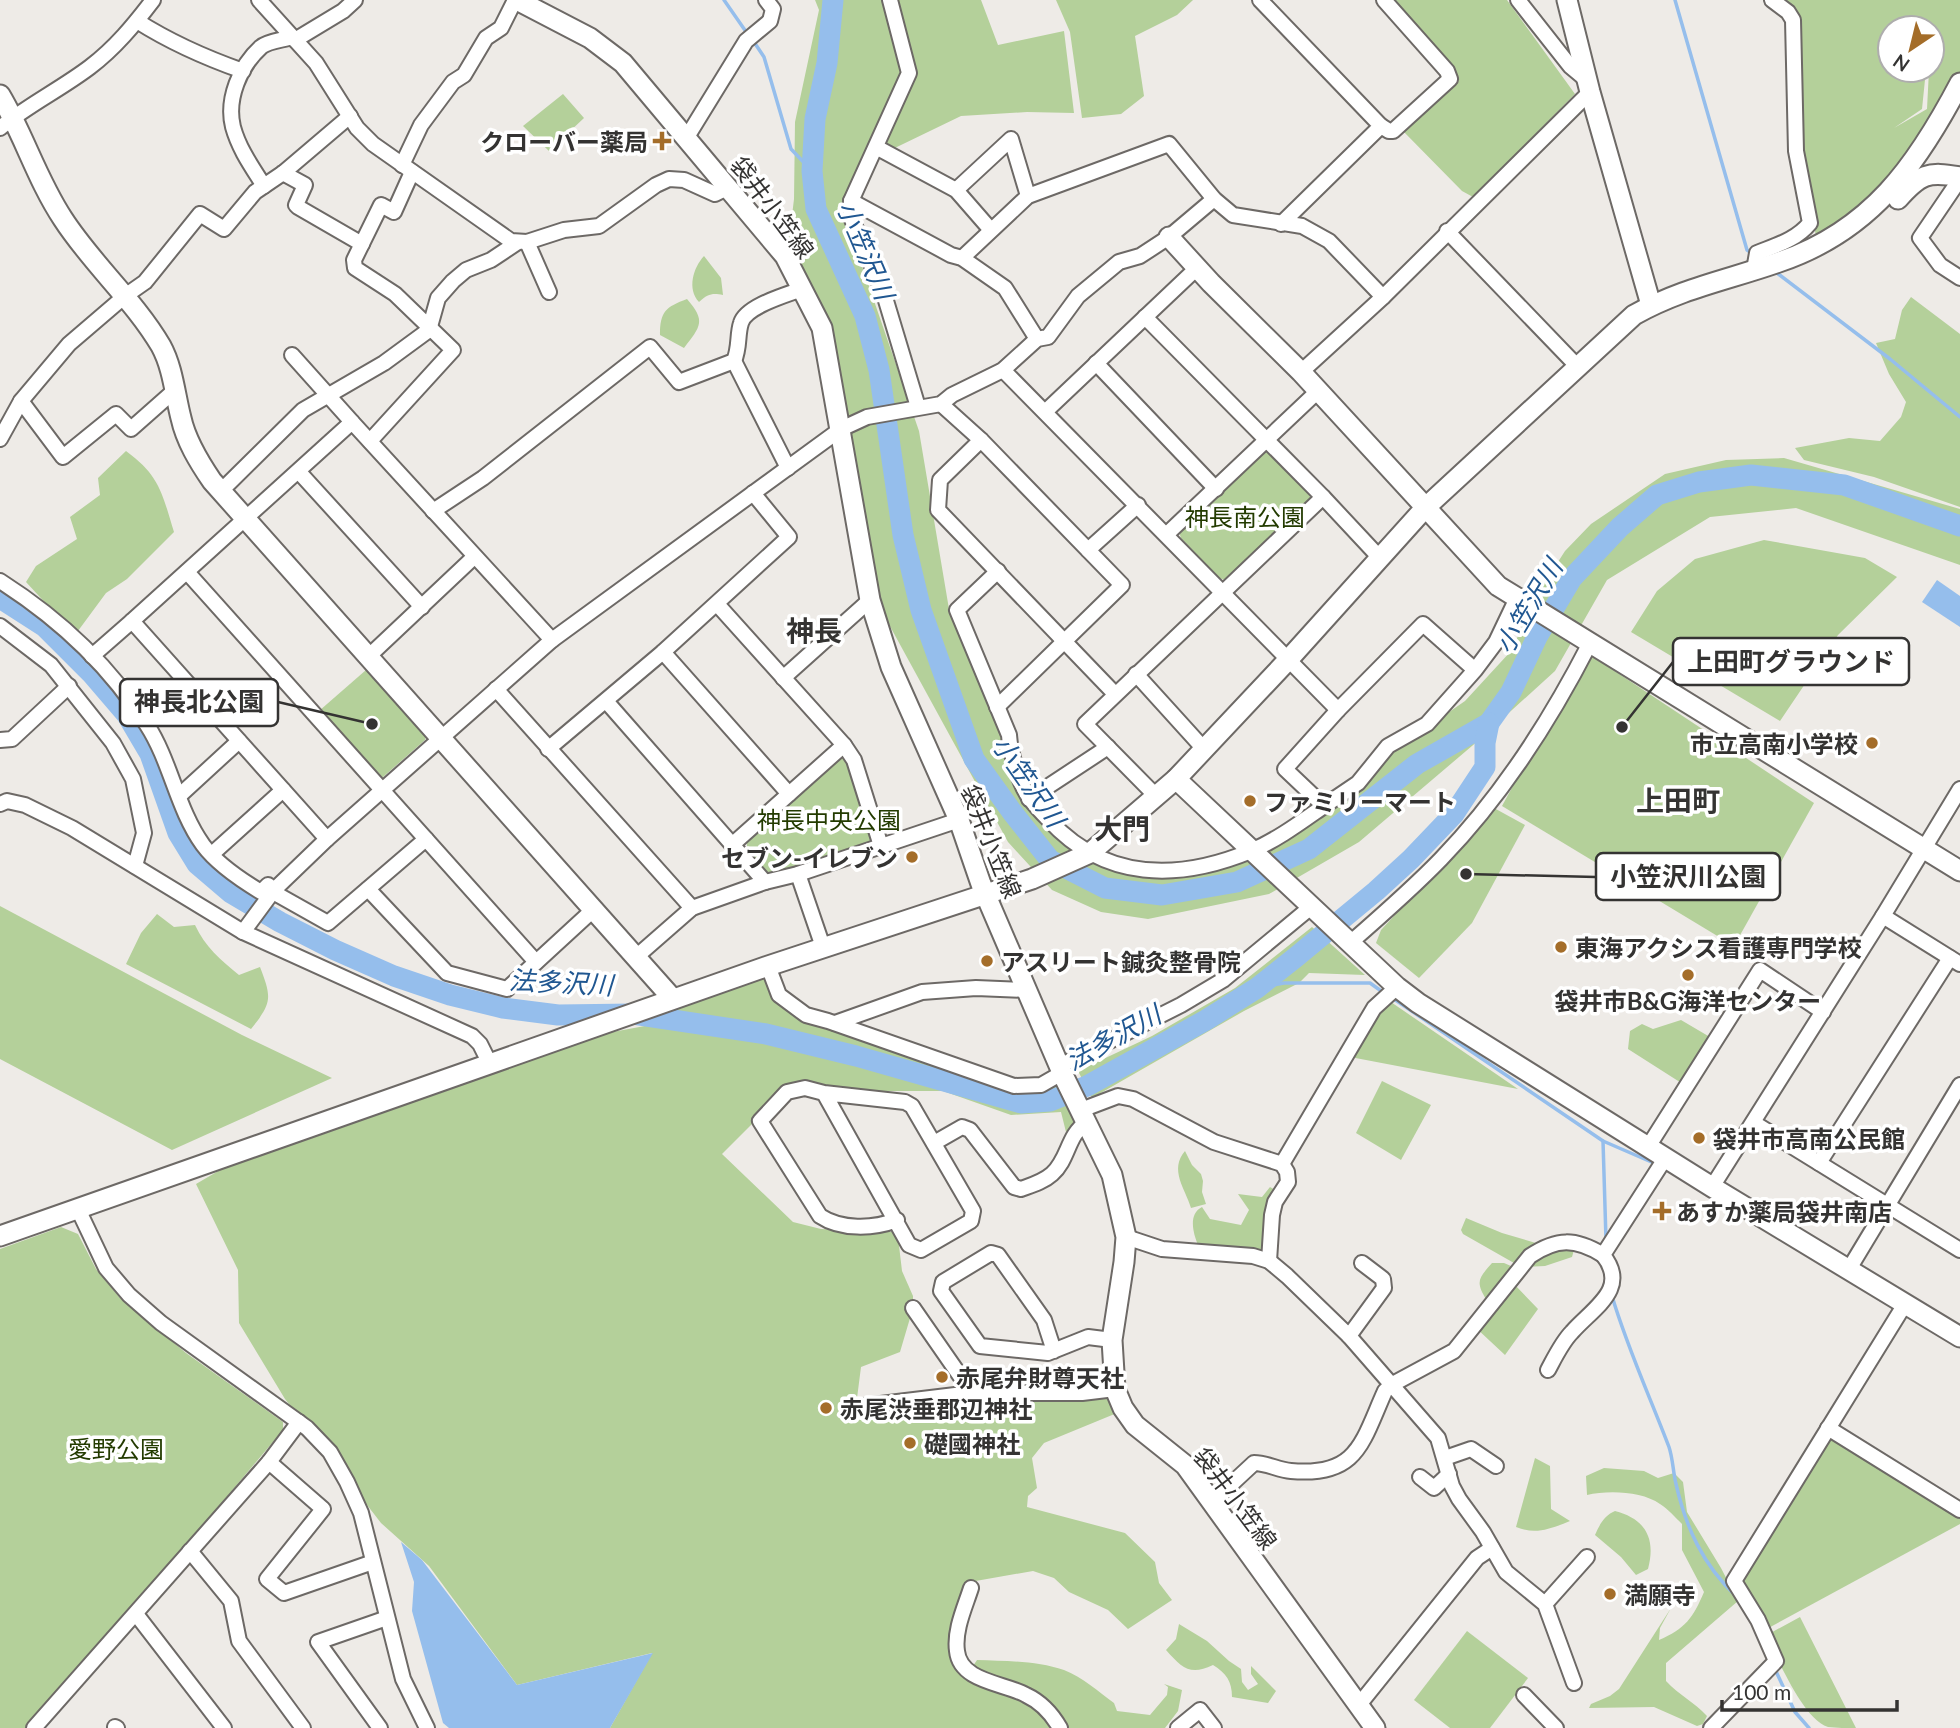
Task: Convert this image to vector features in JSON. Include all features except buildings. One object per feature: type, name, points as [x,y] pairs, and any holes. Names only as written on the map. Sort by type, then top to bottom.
[{"type":"street","points":[[7,123],[89,68],[116,44],[153,0]]},
{"type":"street","points":[[259,0],[316,63],[350,116],[373,144],[511,241],[523,242]]},
{"type":"street","points":[[264,186],[242,150],[233,128],[231,109],[234,89],[243,71],[262,46],[294,39],[343,11],[355,0]]},
{"type":"street","points":[[370,442],[453,350],[395,294],[355,268],[354,260],[381,205],[394,212],[421,125],[453,82],[464,75],[486,38],[501,28],[516,0]]},
{"type":"street","name":"袋井小笠線","points":[[516,0],[542,6],[623,63],[785,256],[822,328],[870,600],[891,667],[959,820],[986,892],[1062,1072],[1112,1175],[1126,1237],[1125,1262],[1112,1340],[1115,1389],[1122,1408],[1135,1425],[1185,1465],[1375,1728]]},
{"type":"street","points":[[687,137],[746,41],[770,21],[773,9],[766,0]]},
{"type":"street","points":[[890,0],[909,73],[851,201],[850,215],[884,294],[916,407]]},
{"type":"street","points":[[1260,0],[1381,126],[1394,131],[1450,79],[1447,71],[1384,0]]},
{"type":"street","points":[[1518,0],[1589,86]]},
{"type":"street","points":[[1567,0],[1651,305]]},
{"type":"street","points":[[1754,270],[1756,253],[1789,240],[1810,223],[1796,151],[1793,20],[1788,12],[1772,0]]},
{"type":"street","points":[[137,21],[213,61],[243,71]]},
{"type":"street","points":[[0,1236],[768,966],[1032,879],[1088,854],[1176,779],[1424,509],[1634,315],[1692,288],[1754,270],[1807,250],[1857,220],[1885,197],[1915,160],[1960,83]]},
{"type":"street","points":[[1301,372],[1383,297],[1589,86]]},
{"type":"street","points":[[0,95],[7,123],[62,218],[125,296],[162,349],[182,422],[198,460],[221,491],[673,999]]},
{"type":"street","points":[[0,439],[21,401],[69,344],[145,282],[201,214],[223,229],[255,192],[283,173],[350,116]]},
{"type":"street","points":[[1281,223],[1381,126]]},
{"type":"street","points":[[956,190],[1011,139],[1028,195]]},
{"type":"street","points":[[962,258],[1028,195],[1169,144],[1214,199],[1233,215],[1302,226],[1329,240],[1383,297]]},
{"type":"street","points":[[876,147],[956,190],[990,229]]},
{"type":"street","points":[[283,173],[305,185],[296,205],[298,207],[362,244]]},
{"type":"street","points":[[1857,220],[1877,216],[1890,208],[1923,175],[1938,173],[1960,178],[1920,239],[1940,265],[1960,278]]},
{"type":"street","points":[[221,491],[303,410],[384,363],[429,330],[438,298],[466,270],[523,242],[564,230],[599,226],[656,185],[669,179],[684,180],[715,194],[729,187]]},
{"type":"street","points":[[246,928],[274,890],[327,839],[552,640],[841,429],[867,417],[941,404],[952,395],[1003,370],[1037,339],[1048,337],[1079,296],[1119,262],[1140,256],[1169,237],[1214,199]]},
{"type":"street","points":[[851,201],[951,255],[962,258],[1005,288],[1037,339]]},
{"type":"street","points":[[1447,232],[1577,366]]},
{"type":"street","points":[[1169,237],[1301,372],[1424,509],[1498,586],[1960,871]]},
{"type":"street","points":[[523,242],[549,292]]},
{"type":"street","points":[[1045,411],[1197,268]]},
{"type":"street","points":[[433,511],[483,478],[650,347],[680,382],[734,361],[740,348],[741,322],[750,310],[802,289]]},
{"type":"street","points":[[1145,317],[1380,558]]},
{"type":"street","points":[[292,355],[552,640]]},
{"type":"street","points":[[734,361],[788,468]]},
{"type":"street","points":[[1096,363],[1216,489]]},
{"type":"street","points":[[1003,370],[1223,590],[1338,710]]},
{"type":"street","points":[[21,401],[63,457],[116,414],[131,429],[174,391]]},
{"type":"street","points":[[1167,534],[1318,391]]},
{"type":"street","points":[[941,404],[981,440],[1122,585],[997,707]]},
{"type":"street","points":[[92,656],[352,422]]},
{"type":"street","points":[[981,440],[940,480],[937,510],[1115,694]]},
{"type":"street","points":[[299,472],[422,607]]},
{"type":"street","points":[[548,749],[663,652],[789,537],[753,493]]},
{"type":"street","points":[[1157,797],[1086,724],[1323,497]]},
{"type":"street","points":[[1088,550],[1138,505]]},
{"type":"street","points":[[369,656],[474,557]]},
{"type":"street","points":[[998,571],[957,610],[1009,735],[1010,750],[1029,799],[1056,828],[1088,854],[1119,867],[1147,871],[1179,870],[1254,852],[1358,783],[1388,746],[1427,724],[1475,670],[1523,602]]},
{"type":"street","points":[[187,572],[536,962]]},
{"type":"street","points":[[0,581],[37,604],[92,656],[128,697],[148,726],[164,757],[179,796],[204,846],[244,882],[261,892],[268,885],[280,897],[328,923],[426,839]]},
{"type":"street","points":[[783,678],[870,600]]},
{"type":"street","points":[[717,604],[844,745],[854,760],[881,846]]},
{"type":"street","points":[[132,621],[327,839]]},
{"type":"street","points":[[1324,806],[1285,769],[1338,710],[1423,624],[1475,670]]},
{"type":"street","points":[[0,626],[51,665],[113,743],[133,779],[145,833],[135,866]]},
{"type":"street","points":[[1348,941],[1441,859],[1478,817],[1535,740],[1587,641]]},
{"type":"street","points":[[663,652],[789,794]]},
{"type":"street","points":[[1136,674],[1204,749]]},
{"type":"street","points":[[0,740],[12,739],[69,686]]},
{"type":"street","points":[[496,689],[692,908]]},
{"type":"street","points":[[607,701],[765,882]]},
{"type":"street","points":[[179,796],[239,741]]},
{"type":"street","points":[[733,844],[844,745]]},
{"type":"street","points":[[1029,799],[1108,747]]},
{"type":"street","points":[[1176,779],[1397,987],[1418,1003],[1712,1187],[1960,1337]]},
{"type":"street","points":[[1712,1187],[1960,789]]},
{"type":"street","points":[[212,854],[283,790]]},
{"type":"street","points":[[0,804],[7,801],[25,805],[72,828],[246,928],[472,1036],[480,1044],[490,1064]]},
{"type":"street","points":[[636,957],[692,908],[959,820]]},
{"type":"street","points":[[798,874],[823,947]]},
{"type":"street","points":[[368,889],[447,973],[507,989],[593,910]]},
{"type":"street","points":[[768,966],[779,995],[806,1015],[1014,1086],[1041,1085],[1223,980],[1315,911]]},
{"type":"street","points":[[1819,1163],[1955,961],[1883,916]]},
{"type":"street","points":[[1648,1147],[1760,970],[1823,1012]]},
{"type":"street","points":[[1282,1164],[1374,1008],[1397,987]]},
{"type":"street","points":[[835,1023],[922,992],[976,988],[1027,990]]},
{"type":"street","points":[[1849,1269],[1960,1086]]},
{"type":"street","points":[[824,1093],[897,1220],[909,1245],[921,1250],[971,1221],[973,1211],[912,1106],[905,1102],[824,1093],[805,1088],[786,1092],[760,1121],[820,1216],[831,1224],[879,1227],[897,1220]]},
{"type":"street","points":[[934,1143],[961,1127],[970,1130],[1014,1187],[1021,1189],[1044,1180],[1054,1172],[1065,1157],[1082,1112],[1118,1096],[1133,1099],[1214,1142],[1282,1164],[1287,1172],[1288,1182],[1272,1215],[1269,1261]]},
{"type":"street","points":[[1754,1123],[1888,1205],[1958,1244]]},
{"type":"street","points":[[1603,1255],[1666,1157]]},
{"type":"street","points":[[78,1209],[106,1268],[128,1295],[161,1323],[299,1422],[330,1452],[361,1513],[403,1679],[427,1728]]},
{"type":"street","points":[[1126,1237],[1162,1249],[1253,1256],[1269,1261],[1349,1336],[1438,1438],[1452,1486],[1506,1572],[1545,1604],[1574,1683]]},
{"type":"street","points":[[1212,1502],[1254,1463],[1287,1471],[1306,1472],[1330,1469],[1348,1461],[1358,1451],[1385,1391],[1391,1385],[1454,1352],[1530,1256],[1544,1247],[1576,1243],[1603,1255],[1612,1266],[1613,1284],[1607,1296],[1570,1334],[1548,1370]]},
{"type":"street","points":[[1054,1351],[1044,1320],[998,1255],[990,1253],[943,1282],[941,1291],[980,1346],[1048,1353],[1054,1351],[1088,1337],[1112,1340]]},
{"type":"street","points":[[1349,1336],[1384,1288],[1383,1279],[1362,1263]]},
{"type":"street","points":[[1711,1728],[1776,1661],[1758,1620],[1734,1581],[1905,1304]]},
{"type":"street","points":[[913,1308],[972,1393]]},
{"type":"street","points":[[864,1406],[972,1393],[1082,1393],[1115,1389]]},
{"type":"street","points":[[34,1728],[269,1462],[299,1422]]},
{"type":"street","points":[[1828,1428],[1960,1510]]},
{"type":"street","points":[[1445,1458],[1471,1449],[1496,1466]]},
{"type":"street","points":[[269,1462],[323,1509],[267,1580],[284,1593],[373,1562]]},
{"type":"street","points":[[1420,1477],[1434,1488],[1449,1474]]},
{"type":"street","points":[[1358,1706],[1477,1558],[1492,1548]]},
{"type":"street","points":[[190,1551],[230,1601],[239,1641],[303,1728]]},
{"type":"street","points":[[1545,1604],[1587,1557]]},
{"type":"street","points":[[971,1588],[959,1628],[957,1652],[963,1665],[977,1677],[1025,1694],[1043,1705],[1060,1728]]},
{"type":"street","points":[[136,1614],[224,1728]]},
{"type":"street","points":[[380,1728],[318,1642],[387,1618]]},
{"type":"street","points":[[1524,1695],[1556,1728]]},
{"type":"street","points":[[1178,1728],[1200,1710],[1214,1728]]},
{"type":"green space","points":[[815,0],[981,0],[998,45],[1064,31],[1074,113],[1027,112],[961,116],[870,160],[844,214],[919,431],[949,609],[1009,739],[1034,811],[1100,862],[1199,866],[1288,830],[1465,701],[1511,651],[1538,593],[1565,551],[1591,524],[1665,474],[1726,460],[1784,458],[1960,509],[1960,565],[1796,508],[1710,517],[1607,580],[1555,671],[1479,740],[1359,842],[1269,894],[1148,919],[1101,912],[1052,890],[1008,842],[874,597],[840,370],[788,249],[794,199],[795,122],[819,10]]},
{"type":"green space","points":[[1056,0],[1193,0],[1177,15],[1135,36],[1144,96],[1121,114],[1082,118],[1070,32]]},
{"type":"green space","points":[[1390,0],[1507,0],[1575,94],[1473,197],[1462,191],[1403,131],[1458,78]]},
{"type":"green space","points":[[1771,0],[1960,0],[1960,84],[1920,153],[1818,245],[1796,142],[1793,20]]},
{"type":"green space","points":[[563,94],[584,118],[549,151],[523,126]]},
{"type":"green space","points":[[704,256],[721,278],[723,295],[710,295],[699,302],[692,285],[697,266]]},
{"type":"green space","points":[[1911,297],[1960,334],[1960,507],[1874,477],[1804,460],[1795,448],[1849,438],[1880,441],[1901,417],[1906,402],[1889,374],[1876,343],[1895,339],[1902,310]]},
{"type":"green space","points":[[687,299],[697,313],[699,324],[684,348],[660,335],[660,327],[666,311]]},
{"type":"green space","points":[[126,451],[153,477],[174,532],[127,579],[106,593],[75,635],[26,582],[36,566],[77,539],[70,517],[100,495],[98,478]]},
{"type":"green space","name":"神長南公園","points":[[1265,451],[1270,452],[1311,499],[1225,580],[1219,578],[1181,538],[1179,532]]},
{"type":"green space","points":[[1764,540],[1865,558],[1897,577],[1838,635],[1780,721],[1631,632],[1657,591],[1695,559]]},
{"type":"green space","points":[[1586,652],[1814,803],[1734,946],[1502,806]]},
{"type":"green space","points":[[366,670],[426,736],[425,740],[383,777],[378,777],[319,711]]},
{"type":"green space","name":"神長中央公園","points":[[841,757],[847,758],[875,839],[873,843],[772,876],[768,875],[747,849],[747,841]]},
{"type":"green space","points":[[1494,808],[1525,825],[1472,923],[1419,978],[1376,943],[1381,930]]},
{"type":"green space","points":[[0,906],[242,1035],[332,1078],[172,1150],[0,1059]]},
{"type":"green space","points":[[157,914],[174,927],[195,925],[209,947],[239,975],[260,967],[267,986],[268,1000],[263,1013],[251,1029],[126,964],[141,933]]},
{"type":"green space","points":[[1312,927],[1365,975],[1309,973],[1299,983],[1244,1011],[1092,1098],[1078,1071],[1152,1036],[1235,988]]},
{"type":"green space","points":[[768,966],[779,995],[806,1015],[1014,1085],[1062,1073],[1077,1119],[1066,1132],[1061,1112],[1011,1115],[943,1091],[785,1091],[722,1154],[793,1222],[821,1229],[893,1232],[898,1237],[902,1271],[913,1296],[913,1308],[900,1352],[861,1367],[856,1406],[972,1393],[1117,1393],[1117,1413],[1044,1443],[1032,1458],[1037,1488],[1028,1496],[1027,1507],[1125,1533],[1155,1562],[1159,1583],[1172,1600],[1128,1629],[1108,1610],[1069,1592],[1054,1578],[1033,1571],[970,1582],[957,1652],[973,1666],[977,1660],[1032,1663],[1064,1670],[1114,1703],[1117,1711],[1150,1715],[1167,1695],[1168,1687],[1164,1684],[1182,1690],[1178,1711],[1165,1728],[1063,1728],[1045,1708],[1059,1728],[610,1728],[652,1653],[517,1685],[429,1566],[381,1523],[285,1399],[239,1323],[238,1270],[196,1184],[268,1142],[346,1126],[444,1080],[543,1045],[650,1025],[655,1010]]},
{"type":"green space","points":[[1385,998],[1518,1089],[1345,1056]]},
{"type":"green space","points":[[1681,1020],[1715,1040],[1686,1086],[1628,1049],[1630,1031],[1642,1024],[1653,1029]]},
{"type":"green space","points":[[1382,1081],[1431,1105],[1401,1160],[1356,1133]]},
{"type":"green space","points":[[1185,1151],[1192,1165],[1201,1174],[1206,1204],[1191,1208],[1178,1172],[1180,1158]]},
{"type":"green space","points":[[1270,1187],[1277,1191],[1263,1252],[1224,1246],[1215,1250],[1198,1245],[1193,1219],[1198,1210],[1202,1207],[1210,1219],[1241,1225],[1249,1210],[1238,1194],[1262,1197]]},
{"type":"green space","points":[[1466,1218],[1502,1233],[1546,1246],[1576,1243],[1572,1257],[1545,1266],[1521,1267],[1463,1234],[1461,1230]]},
{"type":"green space","name":"愛野公園","points":[[61,1227],[78,1234],[96,1269],[120,1298],[186,1353],[283,1422],[283,1430],[146,1593],[25,1728],[0,1728],[0,1249]]},
{"type":"green space","points":[[1492,1263],[1504,1263],[1525,1272],[1515,1285],[1538,1309],[1505,1355],[1475,1327],[1496,1300],[1486,1299],[1480,1288],[1481,1276]]},
{"type":"green space","points":[[1834,1432],[1960,1518],[1960,1524],[1763,1631],[1734,1581]]},
{"type":"green space","points":[[1535,1458],[1550,1466],[1551,1509],[1570,1521],[1537,1531],[1516,1527]]},
{"type":"green space","points":[[1604,1468],[1644,1471],[1658,1478],[1674,1473],[1683,1482],[1687,1512],[1738,1601],[1666,1663],[1666,1681],[1707,1716],[1703,1724],[1697,1726],[1654,1707],[1589,1708],[1591,1704],[1619,1689],[1671,1608],[1660,1628],[1659,1640],[1687,1622],[1704,1592],[1682,1550],[1682,1524],[1666,1508],[1635,1494],[1605,1492],[1587,1495],[1586,1476]]},
{"type":"green space","points":[[1615,1511],[1634,1519],[1646,1532],[1649,1540],[1651,1548],[1648,1569],[1636,1575],[1621,1557],[1595,1535],[1608,1515]]},
{"type":"green space","points":[[1800,1617],[1856,1728],[1828,1727],[1809,1712],[1792,1687],[1765,1636]]},
{"type":"green space","points":[[1179,1624],[1207,1641],[1241,1669],[1242,1682],[1248,1690],[1258,1684],[1251,1674],[1251,1666],[1276,1691],[1268,1703],[1232,1697],[1227,1678],[1213,1665],[1198,1670],[1182,1666],[1166,1650],[1176,1639]]},
{"type":"green space","points":[[1467,1631],[1528,1678],[1490,1728],[1450,1728],[1414,1700]]},
{"type":"water","points":[[1937,580],[1960,596],[1960,627],[1922,602]]},
{"type":"water","points":[[401,1542],[422,1560],[517,1685],[653,1653],[610,1728],[449,1728],[443,1723],[412,1611],[414,1582]]},
{"type":"waterway","points":[[724,0],[749,36]]},
{"type":"waterway","name":"小笠沢川","points":[[833,0],[827,63],[815,119],[812,171],[816,209],[865,316],[879,370],[903,535],[921,610],[974,759],[1050,860],[1105,888],[1162,895],[1237,882],[1309,849],[1417,764],[1489,723],[1511,692],[1537,637],[1572,578],[1620,527],[1657,495],[1699,482],[1751,475],[1844,485],[1960,526]]},
{"type":"waterway","points":[[1675,0],[1747,250],[1753,254]]},
{"type":"waterway","points":[[754,42],[764,57],[791,149],[812,171]]},
{"type":"waterway","points":[[1773,270],[1890,359],[1960,417]]},
{"type":"waterway","name":"法多沢川","points":[[0,598],[45,627],[91,673],[127,715],[150,754],[178,833],[197,864],[231,893],[335,950],[394,976],[450,995],[503,1008],[558,1015],[633,1014],[766,1034],[856,1056],[1021,1103],[1050,1101],[1087,1086],[1206,1020],[1257,988],[1296,957],[1376,891],[1454,814],[1485,767],[1485,743],[1489,723]]},
{"type":"waterway","points":[[1257,988],[1284,983],[1370,983],[1384,993]]},
{"type":"waterway","points":[[1391,997],[1603,1141],[1656,1164]]},
{"type":"waterway","points":[[1603,1141],[1606,1240]]},
{"type":"waterway","points":[[1612,1296],[1669,1447],[1680,1500],[1691,1531],[1705,1559],[1736,1596]]},
{"type":"waterway","points":[[1774,1667],[1795,1712],[1809,1728]]},
{"type":"place","name":"クローバー薬局","points":[[662,141]]},
{"type":"place","name":"神長北公園","points":[[372,724]]},
{"type":"place","name":"上田町グラウンド","points":[[1622,727]]},
{"type":"place","name":"市立高南小学校","points":[[1872,743]]},
{"type":"place","name":"ファミリーマート","points":[[1250,801]]},
{"type":"place","name":"セブン-イレブン","points":[[912,857]]},
{"type":"place","name":"小笠沢川公園","points":[[1466,874]]},
{"type":"place","name":"東海アクシス看護専門学校","points":[[1561,947]]},
{"type":"place","name":"アスリート鍼灸整骨院","points":[[987,961]]},
{"type":"place","name":"袋井市B&G海洋センター","points":[[1688,975]]},
{"type":"place","name":"袋井市高南公民館","points":[[1699,1138]]},
{"type":"place","name":"あすか薬局袋井南店","points":[[1662,1211]]},
{"type":"place","name":"赤尾弁財尊天社","points":[[942,1377]]},
{"type":"place","name":"赤尾渋垂郡辺神社","points":[[826,1408]]},
{"type":"place","name":"礎國神社","points":[[910,1443]]},
{"type":"place","name":"満願寺","points":[[1610,1594]]},
{"type":"district","name":"神長","points":[[814,630]]},
{"type":"district","name":"上田町","points":[[1678,800]]},
{"type":"district","name":"大門","points":[[1122,828]]}]
